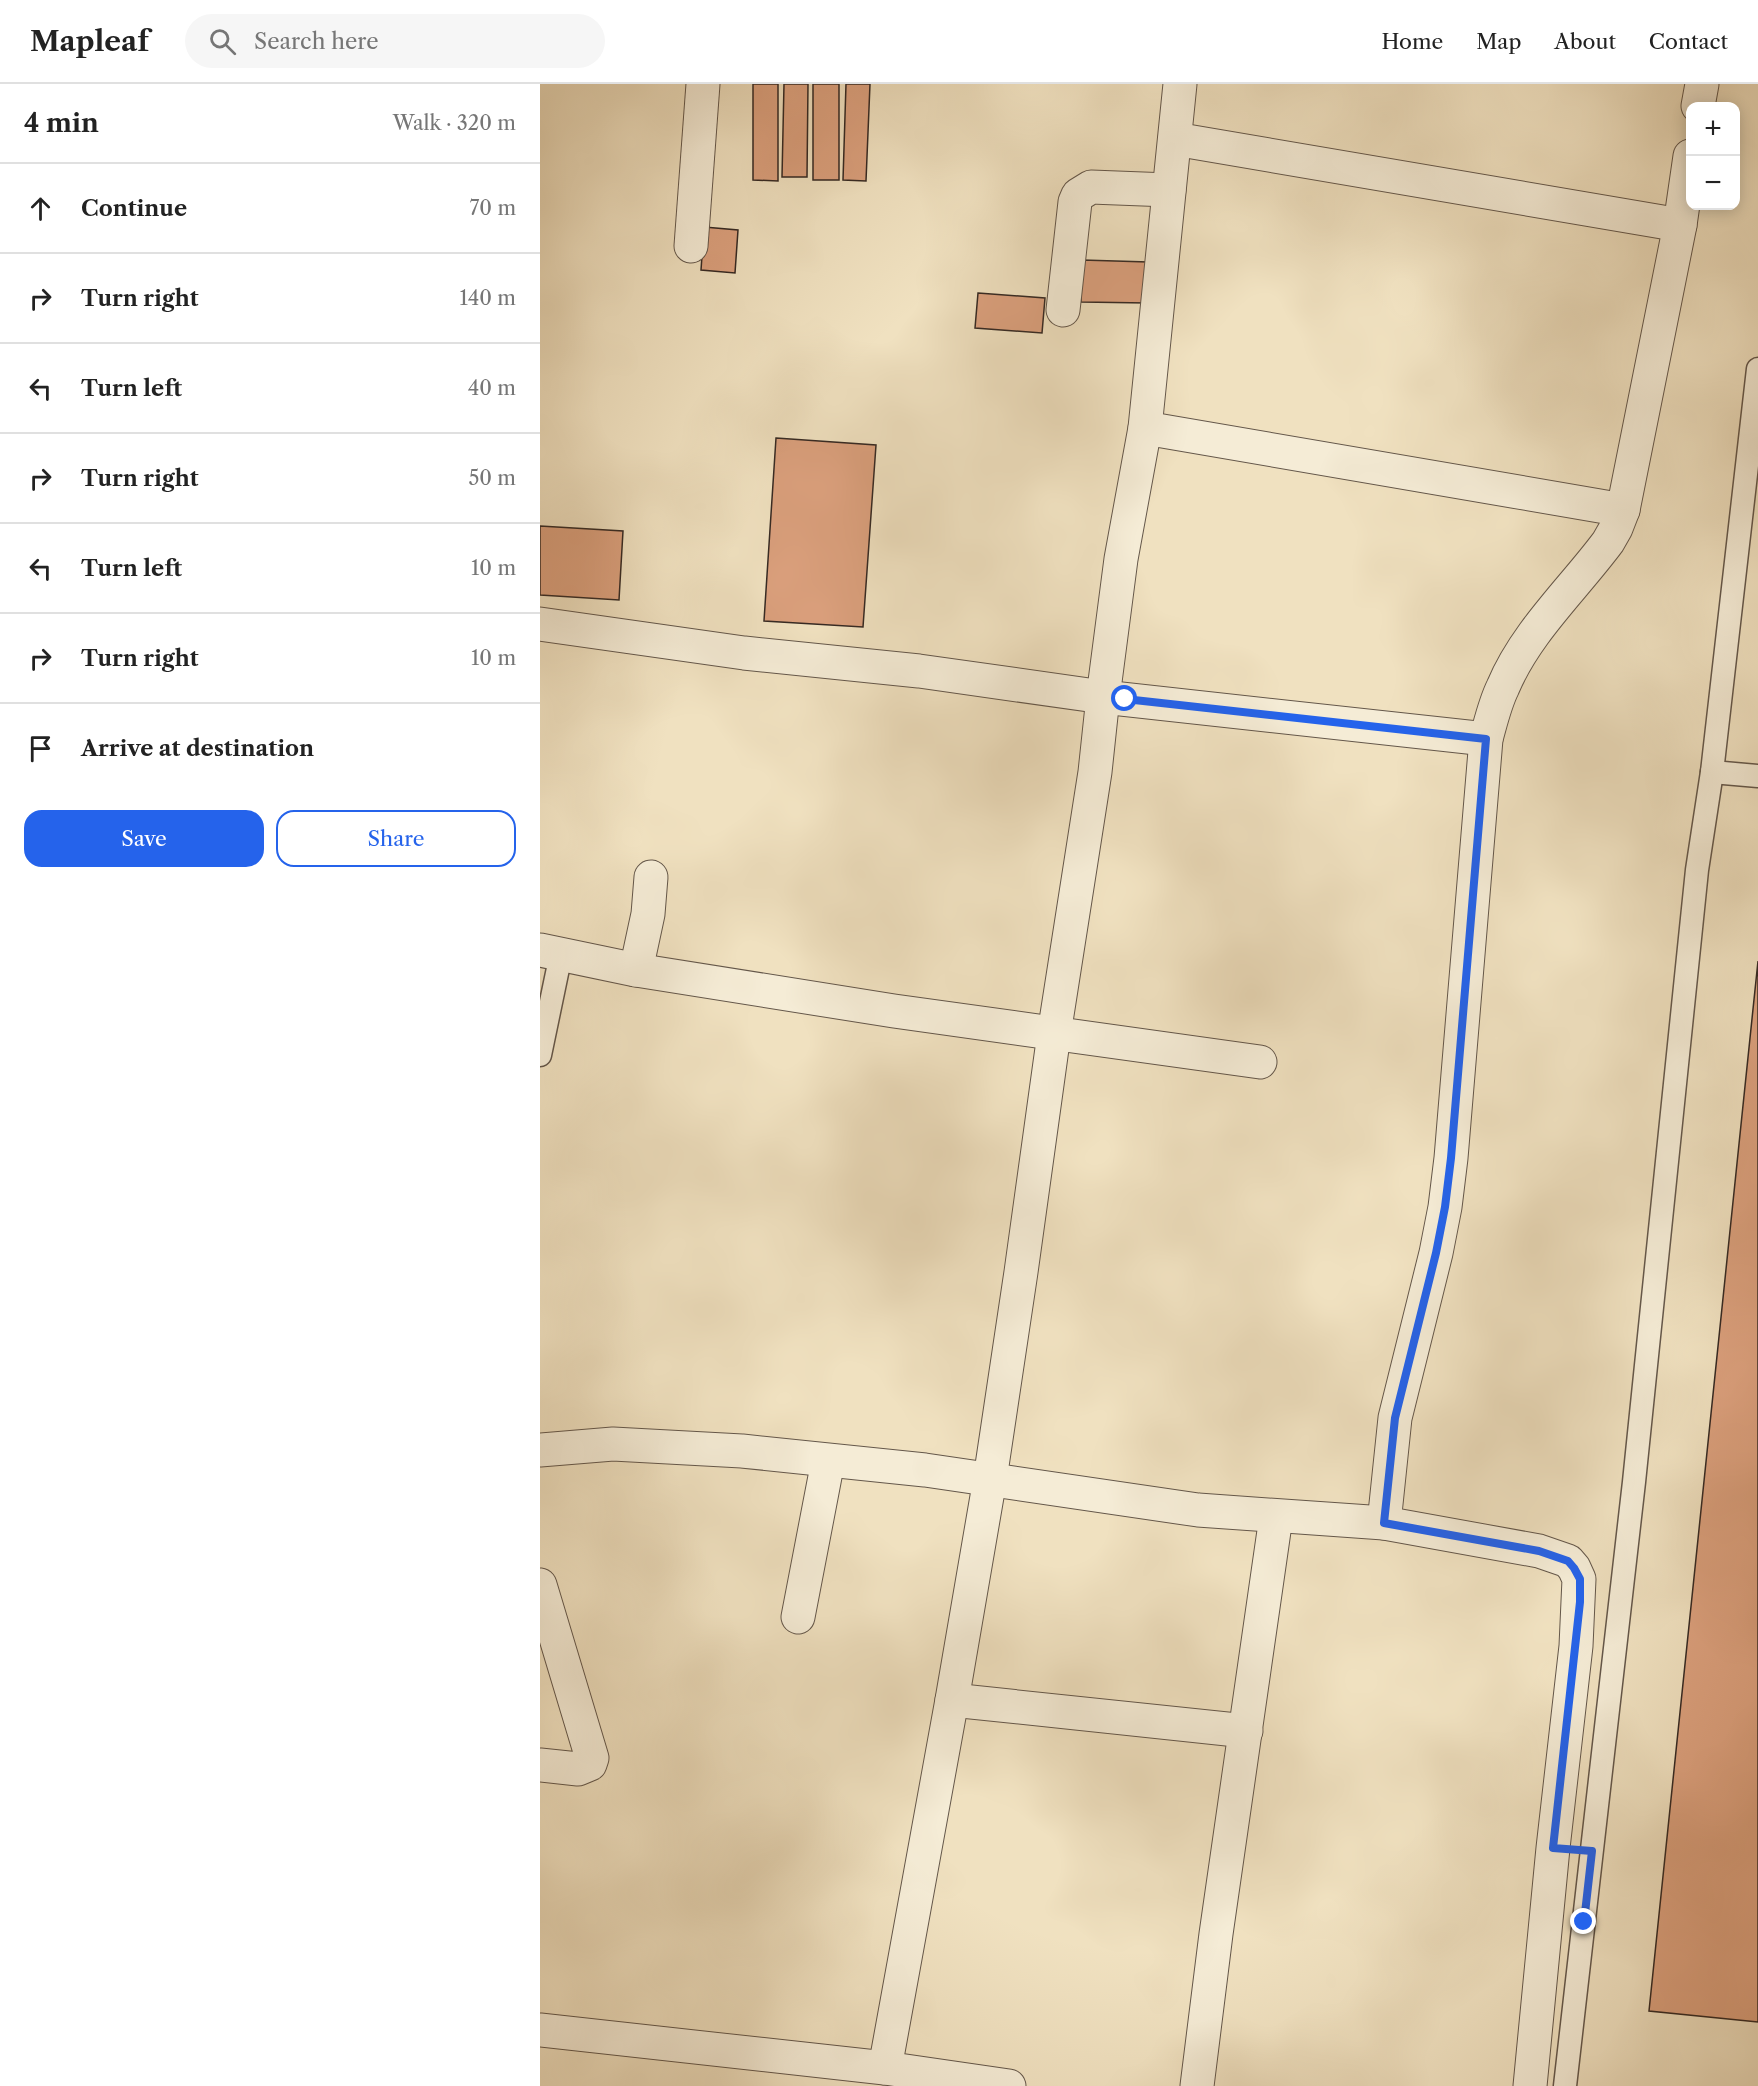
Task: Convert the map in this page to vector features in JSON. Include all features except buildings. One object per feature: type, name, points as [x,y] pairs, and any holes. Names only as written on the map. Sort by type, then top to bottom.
[{"type":"street","points":[[692,246],[703,84]]},
{"type":"street","points":[[885,2068],[952,1700],[990,1479],[1022,1272],[1054,1034],[1093,784],[1121,559],[1145,428],[1180,84]]},
{"type":"street","points":[[1699,102],[1702,84]]},
{"type":"street","points":[[1175,139],[1680,225]]},
{"type":"street","points":[[1384,1523],[1395,1418],[1426,1297],[1445,1207],[1486,739],[1499,695],[1518,659],[1534,635],[1608,542],[1623,510],[1680,225],[1686,184]]},
{"type":"street","points":[[1063,310],[1075,202],[1078,195],[1091,187],[1169,190]]},
{"type":"street","points":[[1145,428],[1623,510]]},
{"type":"street","points":[[540,624],[744,653],[919,671],[1103,696],[1486,739]]},
{"type":"street","points":[[636,970],[648,914],[651,877]]},
{"type":"street","points":[[551,952],[636,970],[1054,1034],[1260,1062]]},
{"type":"street","points":[[540,1450],[613,1444],[742,1451],[926,1470],[1198,1510],[1384,1523],[1539,1551],[1568,1561],[1580,1579],[1580,1602],[1530,2086]]},
{"type":"street","points":[[798,1617],[828,1461]]},
{"type":"street","points":[[1197,2086],[1216,1934],[1276,1516]]},
{"type":"street","points":[[540,1585],[592,1758],[590,1764],[578,1769],[540,1765]]},
{"type":"street","points":[[952,1700],[1246,1731]]},
{"type":"street","points":[[540,2030],[885,2068],[1009,2086]]},
{"type":"lane","points":[[1565,2086],[1634,1482],[1696,882],[1712,772],[1758,369]]},
{"type":"lane","points":[[1712,772],[1758,776]]},
{"type":"lane","points":[[540,1055],[551,952]]},
{"type":"lane","points":[[1553,1848],[1592,1851]]},
{"type":"route","points":[[1125,699],[1486,739],[1445,1207],[1426,1297],[1410,1352],[1395,1418],[1384,1523],[1539,1551],[1568,1561],[1580,1579],[1576,1646],[1553,1848],[1592,1851],[1584,1922]]}]
